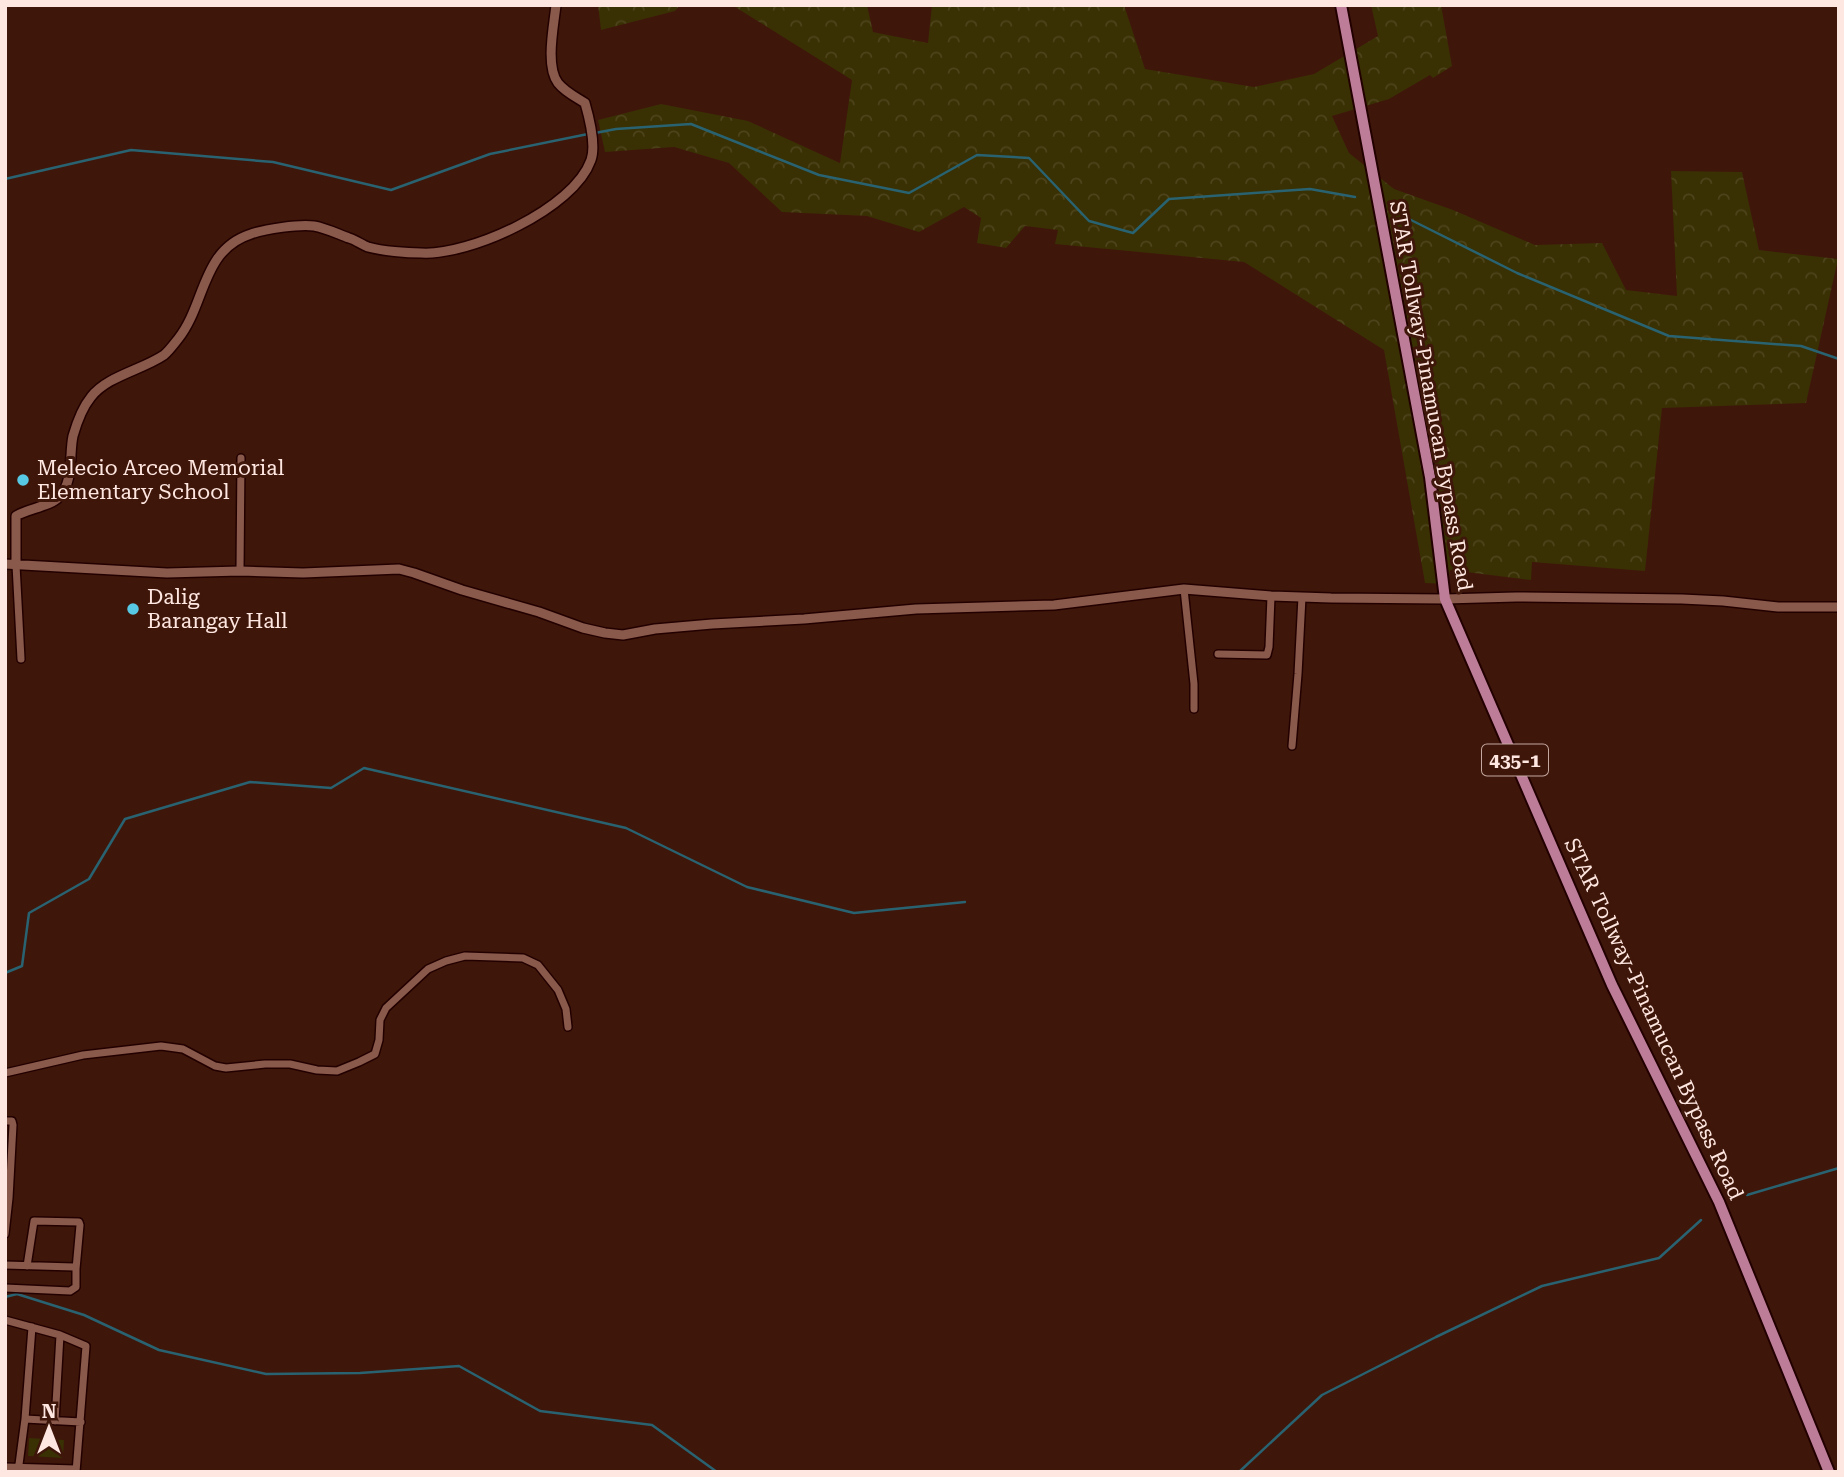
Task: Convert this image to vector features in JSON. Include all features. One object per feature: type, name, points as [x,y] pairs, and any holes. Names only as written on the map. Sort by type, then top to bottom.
[{"type":"main road","name":"STAR Tollway-Pinamucan Bypass Road","points":[[1341,5],[1430,477],[1445,599],[1612,985],[1719,1202],[1829,1472]]},
{"type":"street","points":[[20,659],[16,516],[59,498],[66,486],[73,436],[82,411],[92,395],[103,386],[165,354],[186,328],[215,259],[226,247],[248,234],[268,229],[312,226],[355,240],[366,247],[422,253],[447,252],[524,224],[564,196],[584,174],[592,158],[589,119],[585,103],[556,81],[551,58],[556,5]]},
{"type":"street","points":[[240,571],[241,458]]},
{"type":"street","points":[[5,564],[167,573],[303,573],[399,569],[583,628],[623,635],[675,627],[916,609],[1063,604],[1184,589],[1302,597],[1682,599],[1778,607],[1839,607]]},
{"type":"street","points":[[1184,589],[1194,709]]},
{"type":"street","points":[[1218,654],[1267,655],[1271,596]]},
{"type":"street","points":[[1292,746],[1302,597]]},
{"type":"street","points":[[5,1073],[83,1055],[162,1046],[184,1049],[215,1066],[226,1068],[265,1064],[337,1071],[375,1054],[380,1020],[386,1008],[428,969],[465,956],[523,958],[538,965],[558,990],[566,1009],[568,1027]]},
{"type":"street","points":[[5,1121],[12,1121],[13,1125],[8,1158],[5,1234]]},
{"type":"street","points":[[5,1288],[70,1291],[76,1287],[79,1222],[34,1221],[27,1266]]},
{"type":"street","points":[[5,1265],[76,1269]]},
{"type":"street","points":[[5,1320],[60,1335],[86,1346],[76,1471],[5,1467]]},
{"type":"street","points":[[18,1469],[32,1327]]},
{"type":"street","points":[[55,1421],[60,1335]]},
{"type":"street","points":[[25,1419],[81,1422]]},
{"type":"green space","points":[[598,5],[680,5],[675,11],[601,30]]},
{"type":"green space","points":[[732,5],[867,5],[873,32],[928,43],[932,5],[1124,5],[1145,69],[1254,87],[1314,74],[1378,36],[1371,5],[1441,5],[1452,66],[1433,78],[1430,75],[1389,99],[1332,116],[1349,153],[1394,189],[1453,210],[1535,245],[1602,243],[1626,290],[1677,296],[1671,171],[1742,172],[1759,250],[1838,259],[1806,403],[1662,408],[1645,571],[1532,562],[1531,580],[1450,570],[1448,584],[1425,583],[1384,350],[1244,262],[1055,244],[1058,230],[1025,226],[1006,248],[977,243],[981,218],[964,207],[919,232],[867,216],[782,212],[729,163],[674,147],[605,152],[598,120],[661,104],[748,121],[840,163],[852,80]]},
{"type":"green space","points":[[29,1438],[64,1440],[63,1458],[28,1456]]},
{"type":"waterway","points":[[595,133],[691,124],[819,175],[909,193],[977,155],[1029,158],[1089,221],[1133,233],[1169,199],[1310,189],[1355,197]]},
{"type":"waterway","points":[[5,179],[131,150],[273,162],[391,190],[490,154],[588,134]]},
{"type":"waterway","points":[[1409,219],[1517,273],[1669,336],[1801,346],[1839,359]]},
{"type":"waterway","points":[[5,973],[22,966],[29,913],[89,879],[125,819],[250,782],[331,788],[364,768],[626,828],[747,887],[854,913],[965,902]]},
{"type":"waterway","points":[[1747,1195],[1839,1168]]},
{"type":"waterway","points":[[1239,1472],[1322,1395],[1542,1286],[1659,1258],[1701,1220]]},
{"type":"waterway","points":[[5,1297],[17,1294],[84,1315],[159,1350],[266,1374],[360,1373],[459,1366],[540,1411],[652,1425],[717,1472]]},
{"type":"place","name":"Melecio Arceo Memorial Elementary School","points":[[23,480]]},
{"type":"place","name":"Dalig Barangay Hall","points":[[133,609]]}]
